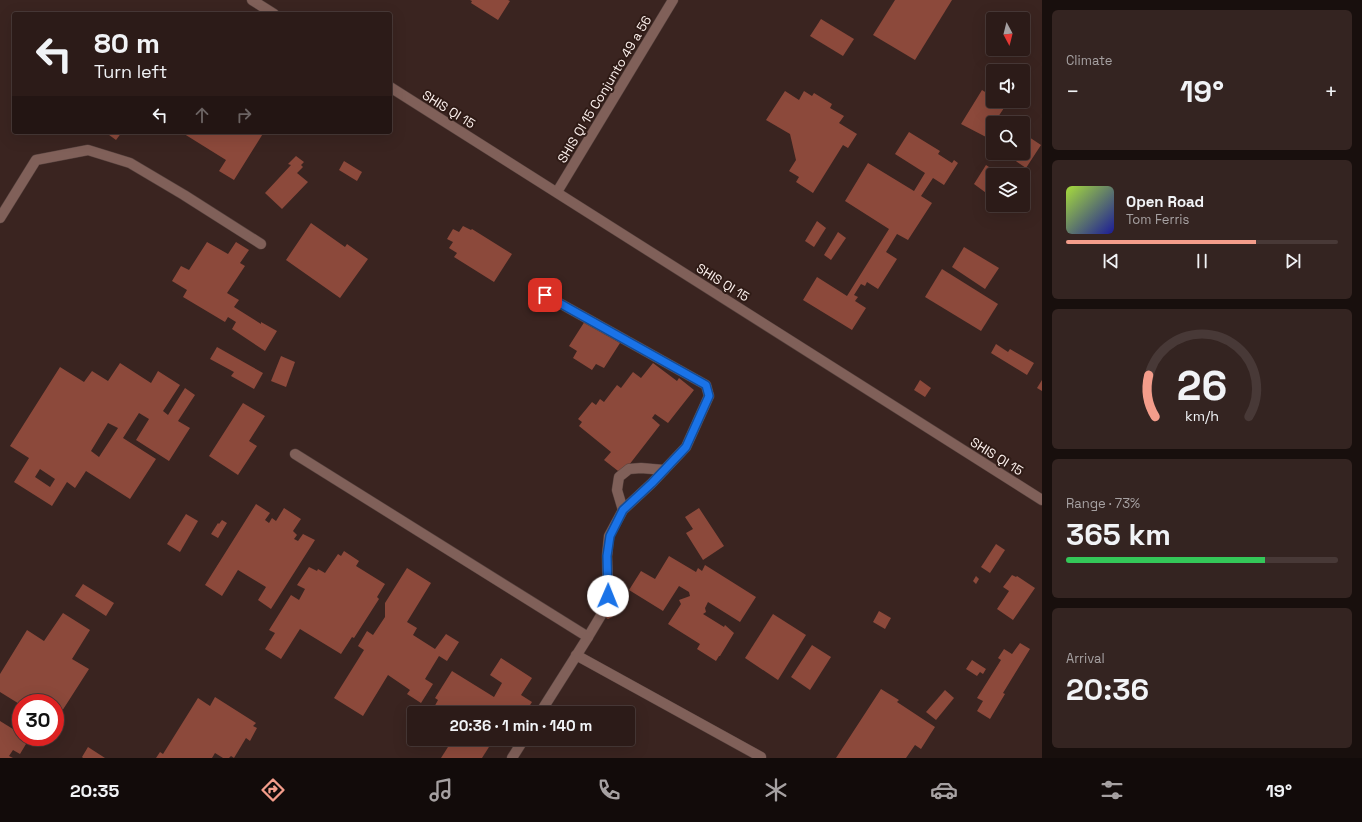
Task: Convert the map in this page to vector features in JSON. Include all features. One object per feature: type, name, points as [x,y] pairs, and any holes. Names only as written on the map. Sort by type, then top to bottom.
[{"type":"street","points":[[252,0],[271,12]]},
{"type":"street","name":"SHIS QI 15 Conjunto 49 a 56","points":[[557,192],[673,0]]},
{"type":"street","name":"SHIS QI 15","points":[[392,88],[1042,500]]},
{"type":"street","points":[[0,218],[36,160],[88,150],[130,163],[261,244]]},
{"type":"street","points":[[544,706],[603,612],[608,596],[607,556],[610,536],[623,510],[686,447],[709,396],[706,385],[545,295]]},
{"type":"street","points":[[295,454],[588,636]]},
{"type":"street","points":[[623,510],[618,490],[619,477],[629,469],[642,468],[664,470]]},
{"type":"street","points":[[576,655],[761,757]]},
{"type":"street","points":[[512,758],[520,746]]},
{"type":"building","points":[[470,0],[510,1],[498,20],[471,3],[472,1]]},
{"type":"building","points":[[895,0],[952,0],[915,60],[873,35]]},
{"type":"building","points":[[821,19],[854,39],[843,56],[810,36]]},
{"type":"building","points":[[982,90],[986,93],[986,108],[1004,108],[999,116],[986,116],[986,137],[961,124]]},
{"type":"building","points":[[785,91],[799,100],[804,91],[812,96],[814,93],[832,104],[830,108],[844,116],[839,123],[857,134],[848,148],[843,145],[813,193],[796,182],[799,177],[789,171],[796,160],[790,134],[766,120]]},
{"type":"building","points":[[909,132],[940,151],[938,154],[952,163],[954,160],[958,163],[944,185],[933,178],[921,196],[932,203],[908,240],[897,234],[886,252],[897,259],[878,289],[867,282],[865,286],[861,284],[854,295],[858,297],[855,301],[866,308],[852,330],[803,300],[817,277],[847,296],[889,229],[845,201],[868,163],[914,191],[925,173],[895,154]]},
{"type":"building","points":[[108,134],[120,134],[116,140]]},
{"type":"building","points":[[184,134],[263,134],[234,180],[219,171],[226,160]]},
{"type":"building","points":[[1030,138],[1041,145],[1026,168],[1014,160],[1030,160]]},
{"type":"building","points":[[296,156],[304,162],[301,165],[303,167],[297,173],[308,182],[282,209],[265,193],[291,165],[288,164]]},
{"type":"building","points":[[344,161],[362,172],[357,181],[339,170]]},
{"type":"building","points":[[986,165],[990,168],[986,168],[986,193],[974,184]]},
{"type":"building","points":[[817,221],[826,228],[814,247],[805,241]]},
{"type":"building","points":[[311,223],[345,247],[347,244],[368,259],[340,298],[286,260]]},
{"type":"building","points":[[463,226],[471,230],[472,229],[512,254],[494,282],[454,257],[457,253],[449,248],[453,242],[447,239],[453,229],[459,232]]},
{"type":"building","points":[[838,232],[846,238],[831,260],[824,255]]},
{"type":"building","points":[[207,242],[228,254],[236,242],[249,250],[240,263],[245,266],[227,293],[239,300],[234,307],[261,324],[261,322],[277,331],[265,351],[232,329],[236,322],[228,317],[225,322],[183,297],[187,290],[172,281],[181,266],[189,270]]},
{"type":"building","points":[[964,247],[999,268],[985,289],[952,267]]},
{"type":"building","points":[[942,269],[998,304],[981,331],[925,297]]},
{"type":"building","points":[[585,321],[620,343],[604,368],[596,364],[592,370],[573,358],[577,351],[569,346]]},
{"type":"building","points":[[996,344],[1008,352],[1010,349],[1034,363],[1027,375],[991,353]]},
{"type":"building","points":[[217,347],[263,373],[254,389],[231,376],[234,372],[210,359]]},
{"type":"building","points":[[281,356],[295,362],[286,387],[271,381]]},
{"type":"building","points":[[120,363],[151,383],[158,371],[180,385],[163,411],[168,415],[185,388],[195,395],[178,421],[190,428],[169,461],[136,440],[149,419],[139,413],[123,438],[156,459],[130,499],[86,471],[75,488],[67,482],[52,506],[14,482],[29,458],[10,446],[60,367],[84,382],[92,371],[108,381]],"holes":[[[108,423],[118,428],[99,457],[91,451]],[[40,469],[55,479],[50,487],[35,477]]]},
{"type":"building","points":[[653,363],[677,381],[679,378],[694,390],[668,423],[655,414],[652,418],[660,425],[622,474],[604,460],[611,452],[579,426],[582,422],[578,419],[592,402],[596,405],[600,399],[604,402],[617,385],[621,388],[633,372],[641,378]]},
{"type":"building","points":[[920,380],[931,388],[925,397],[914,390]]},
{"type":"building","points":[[1042,380],[1042,391],[1037,388]]},
{"type":"building","points":[[243,403],[265,416],[249,441],[257,446],[238,475],[209,456]]},
{"type":"building","points":[[256,504],[270,513],[265,520],[269,523],[272,518],[276,521],[284,508],[301,519],[293,531],[297,535],[294,539],[298,541],[303,534],[315,540],[271,609],[258,600],[266,587],[238,570],[222,596],[205,585]]},
{"type":"building","points":[[699,508],[724,546],[703,560],[686,533],[693,529],[685,517]]},
{"type":"building","points":[[186,514],[198,521],[180,552],[167,544]]},
{"type":"building","points":[[222,520],[227,523],[218,538],[211,534],[218,523],[219,524]]},
{"type":"building","points":[[996,544],[1005,550],[990,573],[981,567]]},
{"type":"building","points":[[344,551],[359,561],[356,566],[385,584],[377,597],[379,599],[354,638],[352,637],[341,654],[300,629],[281,659],[265,649],[275,633],[269,630],[291,595],[299,600],[305,589],[297,585],[309,567],[317,571],[318,569],[325,573],[338,554],[341,556]]},
{"type":"building","points":[[669,556],[696,572],[698,568],[702,571],[705,565],[756,597],[740,622],[708,602],[705,608],[706,612],[703,614],[724,627],[725,625],[734,633],[716,661],[697,649],[700,644],[668,624],[681,604],[679,600],[690,596],[689,592],[679,586],[663,611],[629,590],[641,571],[655,579]]},
{"type":"building","points":[[407,568],[431,583],[407,622],[417,628],[413,635],[435,649],[446,634],[459,642],[447,661],[439,656],[425,679],[433,684],[421,703],[407,694],[410,690],[388,675],[363,716],[334,698],[364,650],[358,646],[367,631],[373,635],[385,617],[385,603]]},
{"type":"building","points":[[1012,575],[1017,576],[1035,588],[1013,620],[997,609],[1009,591],[1003,587]]},
{"type":"building","points":[[976,576],[979,579],[976,584],[973,581]]},
{"type":"building","points":[[83,584],[114,603],[106,616],[75,596]]},
{"type":"building","points":[[602,597],[610,602],[616,615],[608,619],[601,615],[602,614],[597,605]]},
{"type":"building","points":[[879,611],[891,618],[885,629],[873,622]]},
{"type":"building","points":[[63,613],[90,630],[72,659],[89,669],[64,708],[64,694],[12,694],[12,699],[0,692],[0,674],[27,630],[44,641]]},
{"type":"building","points":[[773,614],[806,635],[778,680],[745,658]]},
{"type":"building","points":[[1020,643],[1030,649],[1003,693],[1005,694],[990,719],[977,711],[983,701],[977,698],[1001,660],[998,658],[1004,649],[1012,654]]},
{"type":"building","points":[[812,645],[831,657],[810,690],[791,677]]},
{"type":"building","points":[[501,658],[532,678],[521,695],[532,702],[529,706],[435,706],[438,700],[435,698],[452,671],[494,697],[502,683],[490,675]]},
{"type":"building","points":[[972,660],[986,669],[983,674],[980,672],[977,676],[966,669]]},
{"type":"building","points":[[881,689],[899,700],[897,702],[935,727],[921,749],[915,745],[906,758],[836,758]]},
{"type":"building","points":[[945,690],[954,698],[936,720],[926,712]]},
{"type":"building","points":[[215,697],[256,723],[253,726],[257,728],[250,741],[246,738],[234,758],[231,756],[229,758],[223,758],[215,753],[212,758],[156,758],[160,752],[163,754],[198,698],[210,706]]},
{"type":"building","points":[[0,721],[12,728],[12,746],[25,746],[20,754],[13,750],[9,756],[13,758],[0,758]]},
{"type":"building","points":[[449,746],[490,746],[482,758],[441,758]]},
{"type":"building","points":[[88,747],[105,758],[83,758],[82,757]]},
{"type":"route","points":[[545,295],[706,385],[709,396],[686,447],[652,483],[623,510],[610,536],[607,556],[608,596]]}]
